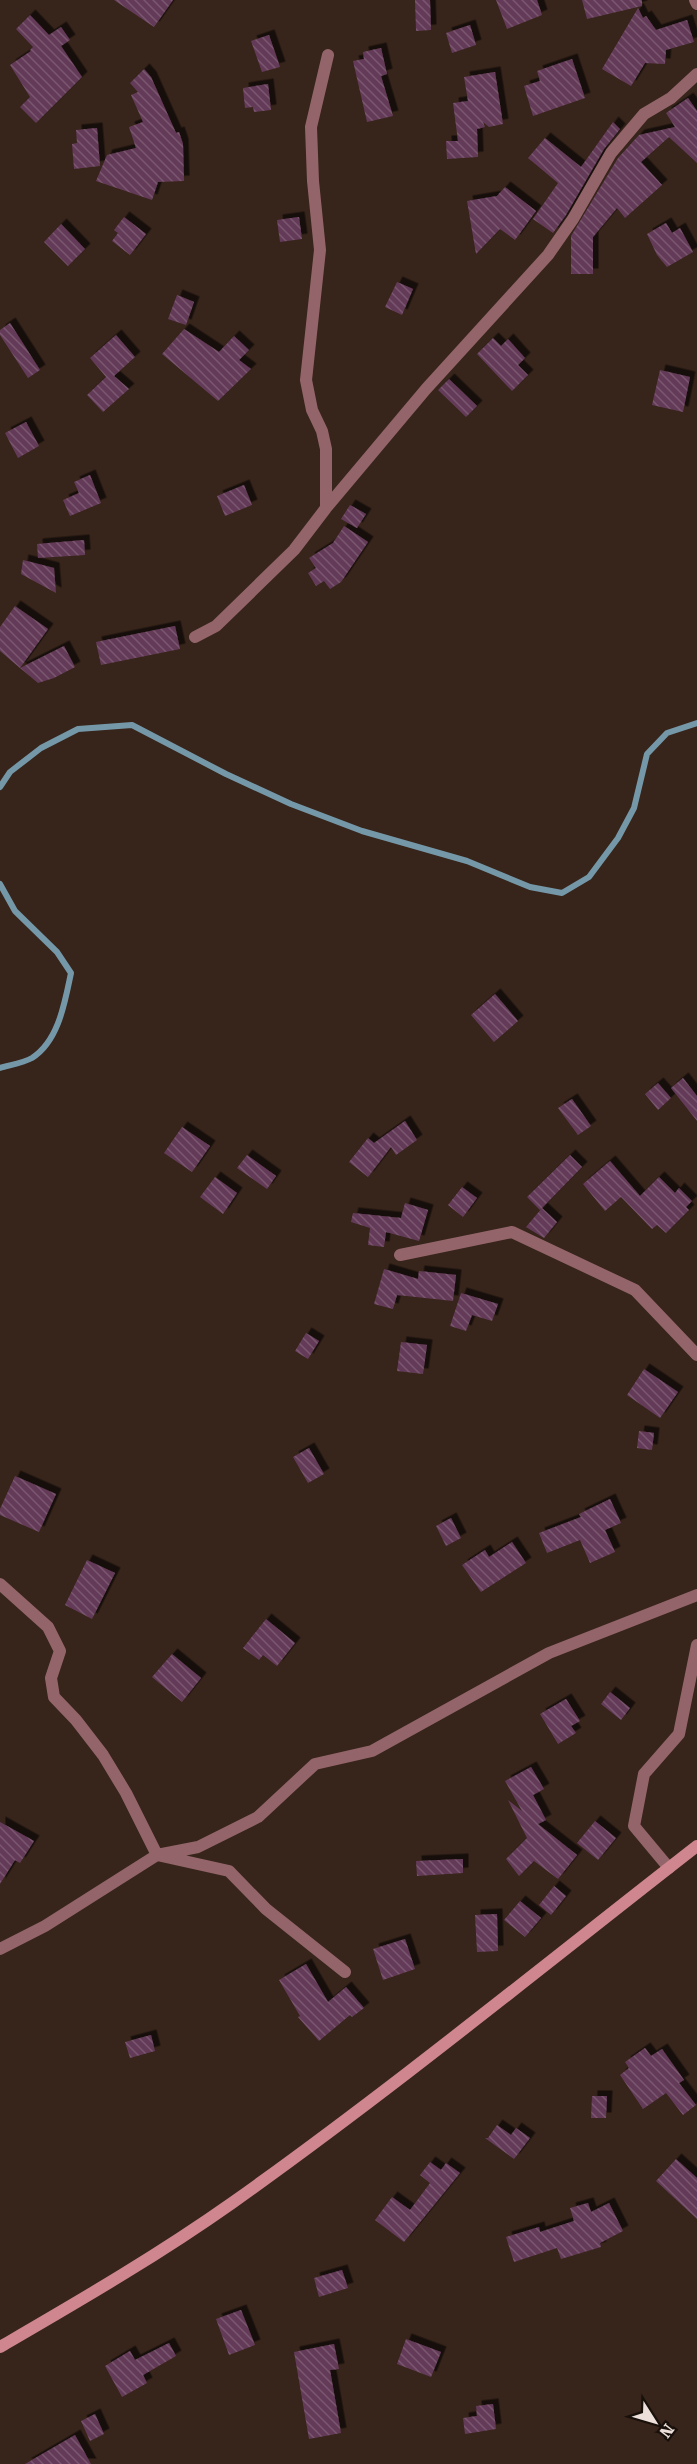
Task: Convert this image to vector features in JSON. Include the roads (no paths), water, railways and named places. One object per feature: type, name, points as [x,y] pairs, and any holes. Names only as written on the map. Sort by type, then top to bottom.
[{"type":"main road","points":[[0,2347],[138,2266],[231,2204],[352,2114],[697,1846]]},
{"type":"street","points":[[695,0],[697,4]]},
{"type":"street","points":[[326,508],[326,449],[322,431],[312,410],[306,380],[320,250],[313,181],[311,127],[328,55]]},
{"type":"street","points":[[195,637],[216,626],[294,550],[426,388],[548,255],[573,219],[611,153],[644,114],[671,98],[697,74]]},
{"type":"street","points":[[400,1255],[512,1232],[635,1290],[697,1355]]},
{"type":"street","points":[[0,1584],[48,1627],[60,1651],[51,1678],[54,1697],[76,1720],[102,1755],[126,1793],[157,1855]]},
{"type":"street","points":[[0,1949],[45,1926],[157,1855],[198,1847],[258,1817],[315,1764],[372,1751],[549,1653],[697,1595]]},
{"type":"street","points":[[669,1868],[634,1826],[644,1774],[679,1734],[697,1645]]},
{"type":"street","points":[[157,1855],[229,1871],[266,1909],[345,1972]]},
{"type":"waterway","points":[[0,787],[10,772],[41,748],[78,729],[132,725],[226,774],[291,804],[362,831],[467,861],[530,887],[562,893],[589,877],[618,838],[634,808],[647,754],[667,733],[697,723]]},
{"type":"waterway","points":[[0,884],[15,911],[57,952],[71,973],[59,1020],[49,1041],[32,1058],[0,1068]]}]
